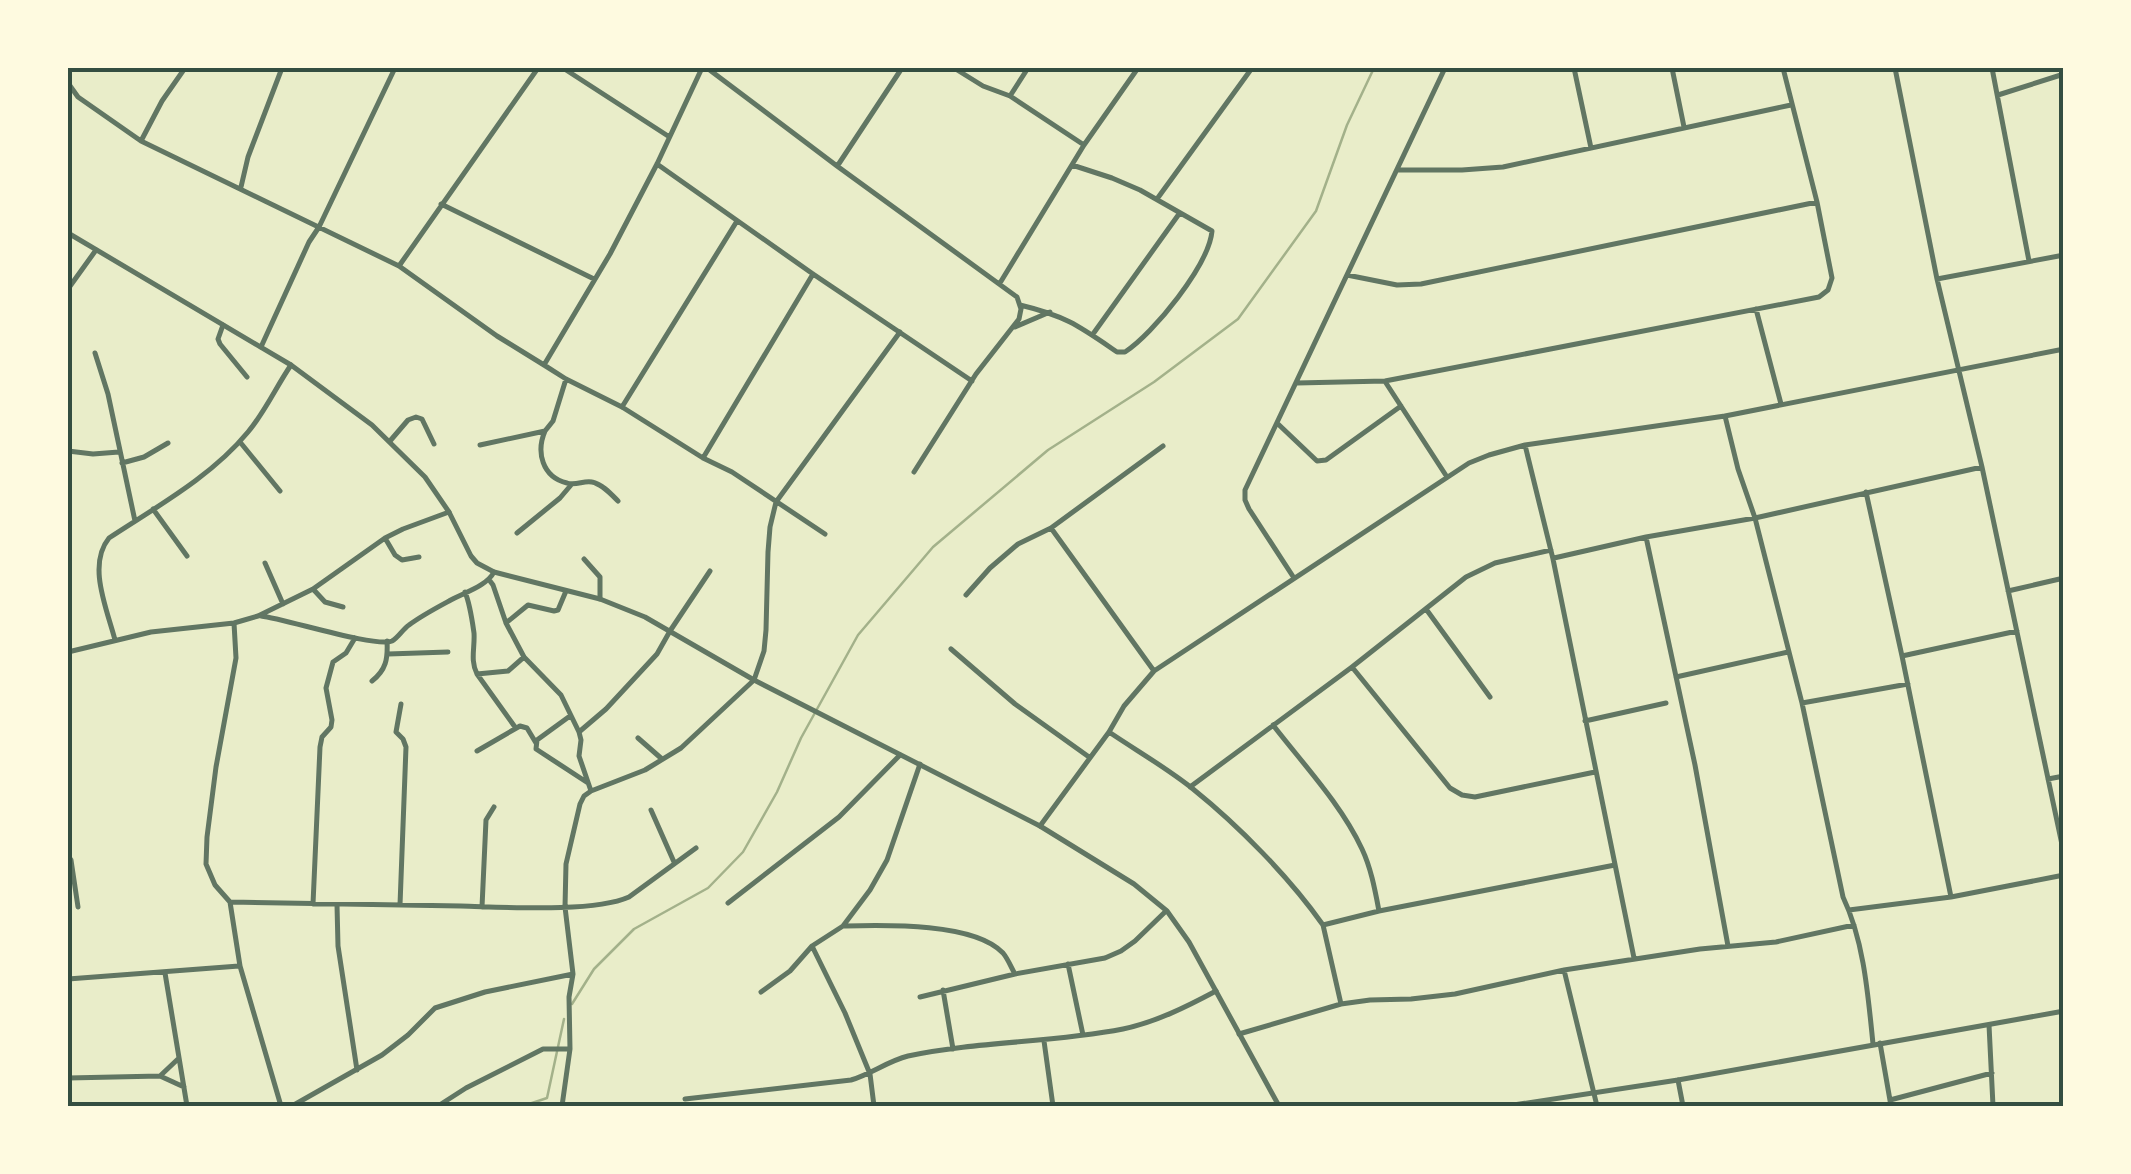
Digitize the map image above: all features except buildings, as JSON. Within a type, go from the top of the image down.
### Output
[{"type":"street","points":[[71,68],[68,83],[78,97],[141,141],[399,266],[497,336],[732,472],[824,534]]},
{"type":"street","points":[[141,141],[162,100],[185,68]]},
{"type":"street","points":[[241,188],[248,156],[282,68]]},
{"type":"street","points":[[261,347],[395,68]]},
{"type":"street","points":[[399,266],[538,68]]},
{"type":"street","points":[[563,68],[668,136]]},
{"type":"street","points":[[544,365],[610,254],[704,68],[1017,297],[1019,319],[972,381],[914,472]]},
{"type":"street","points":[[837,166],[901,68]]},
{"type":"street","points":[[954,68],[983,86],[1010,96],[1084,145]]},
{"type":"street","points":[[1010,96],[1028,68]]},
{"type":"street","points":[[1000,283],[1084,145],[1138,68]]},
{"type":"street","points":[[1158,199],[1252,68]]},
{"type":"street","points":[[1294,578],[1245,500],[1245,490],[1445,68]]},
{"type":"street","points":[[1574,68],[1591,148]]},
{"type":"street","points":[[1672,68],[1684,128]]},
{"type":"street","points":[[1297,383],[1385,382],[1819,297],[1828,290],[1832,278],[1783,68]]},
{"type":"street","points":[[1895,68],[1937,279],[1982,467],[2064,854]]},
{"type":"street","points":[[1992,68],[2028,261]]},
{"type":"street","points":[[1998,95],[2064,74]]},
{"type":"street","points":[[1396,170],[1504,167],[1791,106]]},
{"type":"street","points":[[657,164],[972,381]]},
{"type":"street","points":[[1020,305],[1072,321],[1117,352],[1124,352],[1143,338],[1177,300],[1210,244],[1212,231],[1158,199],[1072,165]]},
{"type":"street","points":[[1347,275],[1421,284],[1816,202]]},
{"type":"street","points":[[442,204],[594,279]]},
{"type":"street","points":[[1092,334],[1180,214]]},
{"type":"street","points":[[622,407],[737,221]]},
{"type":"street","points":[[68,233],[261,347],[372,425],[425,476],[477,563],[494,572],[600,600],[670,630],[754,680],[1040,826],[1155,899],[1188,942],[1279,1106]]},
{"type":"street","points":[[68,290],[96,250]]},
{"type":"street","points":[[1937,279],[2064,254]]},
{"type":"street","points":[[703,458],[813,274]]},
{"type":"street","points":[[1756,309],[1782,404]]},
{"type":"street","points":[[1012,328],[1050,312]]},
{"type":"street","points":[[222,324],[220,344],[246,377]]},
{"type":"street","points":[[562,1106],[570,1049],[568,997],[574,974],[565,906],[566,864],[580,804],[590,788],[644,770],[681,748],[754,680],[764,652],[768,552],[776,502],[900,332]]},
{"type":"street","points":[[1040,826],[1124,706],[1154,671],[1446,476],[1489,454],[1525,445],[1724,416],[2063,350],[2064,360]]},
{"type":"street","points":[[95,353],[108,394],[135,521]]},
{"type":"street","points":[[115,640],[98,573],[102,546],[108,538],[208,471],[240,442],[291,366]]},
{"type":"street","points":[[566,379],[553,421],[539,447],[541,459],[555,476],[571,485],[592,482],[618,501]]},
{"type":"street","points":[[1385,382],[1446,476]]},
{"type":"street","points":[[1276,423],[1318,461],[1326,460],[1400,406]]},
{"type":"street","points":[[390,441],[416,416],[422,419],[434,444]]},
{"type":"street","points":[[1724,416],[1755,518],[1802,703],[1891,1103],[1992,1074]]},
{"type":"street","points":[[480,446],[545,431]]},
{"type":"street","points":[[240,442],[280,491]]},
{"type":"street","points":[[122,463],[144,458],[168,443]]},
{"type":"street","points":[[1525,445],[1553,559],[1634,958]]},
{"type":"street","points":[[966,595],[1018,544],[1051,528],[1163,446]]},
{"type":"street","points":[[68,451],[120,452]]},
{"type":"street","points":[[1553,559],[1982,467]]},
{"type":"street","points":[[517,533],[571,485]]},
{"type":"street","points":[[1866,492],[1950,896]]},
{"type":"street","points":[[153,509],[187,556]]},
{"type":"street","points":[[68,652],[150,632],[234,623],[258,616],[313,589],[385,538],[448,512]]},
{"type":"street","points":[[1051,528],[1154,671]]},
{"type":"street","points":[[1646,537],[1728,946]]},
{"type":"street","points":[[385,538],[394,556],[402,560],[419,557]]},
{"type":"street","points":[[1190,786],[1352,667],[1466,576],[1495,563],[1551,550]]},
{"type":"street","points":[[584,560],[600,577],[600,600]]},
{"type":"street","points":[[265,563],[282,604]]},
{"type":"street","points":[[258,616],[387,642],[409,625],[490,581],[494,572]]},
{"type":"street","points":[[579,732],[657,654],[710,572]]},
{"type":"street","points":[[2008,591],[2064,578]]},
{"type":"street","points":[[490,581],[524,658],[561,695],[579,732],[579,756],[590,788]]},
{"type":"street","points":[[313,589],[325,602],[343,607]]},
{"type":"street","points":[[506,623],[528,605],[558,610],[566,591]]},
{"type":"street","points":[[465,592],[474,634],[472,665],[514,727]]},
{"type":"street","points":[[1426,609],[1490,696]]},
{"type":"street","points":[[234,623],[236,658],[216,767],[206,864],[215,885],[230,902],[240,966],[281,1106]]},
{"type":"street","points":[[1902,656],[2017,631]]},
{"type":"street","points":[[313,904],[320,747],[332,720],[326,688],[334,662],[346,653],[355,638]]},
{"type":"street","points":[[372,682],[382,673],[387,642]]},
{"type":"street","points":[[951,649],[1015,704],[1089,758]]},
{"type":"street","points":[[388,654],[448,652]]},
{"type":"street","points":[[1676,677],[1788,652]]},
{"type":"street","points":[[477,674],[508,672],[524,658]]},
{"type":"street","points":[[1352,667],[1450,788],[1462,795],[1475,796],[1595,772]]},
{"type":"street","points":[[1802,703],[1908,684]]},
{"type":"street","points":[[1585,721],[1666,703]]},
{"type":"street","points":[[400,704],[396,732],[406,748],[400,905]]},
{"type":"street","points":[[536,743],[570,716]]},
{"type":"street","points":[[1272,724],[1352,830],[1364,852],[1379,910]]},
{"type":"street","points":[[477,751],[514,727],[524,726],[536,749],[590,788]]},
{"type":"street","points":[[1109,732],[1190,786],[1225,816],[1304,900],[1323,925],[1342,1004]]},
{"type":"street","points":[[638,738],[662,759]]},
{"type":"street","points":[[728,903],[838,817],[900,754]]},
{"type":"street","points":[[761,992],[790,971],[812,946],[843,926],[870,890],[887,860],[920,764]]},
{"type":"street","points":[[2048,778],[2064,776]]},
{"type":"street","points":[[482,907],[486,820],[494,807]]},
{"type":"street","points":[[650,810],[674,862]]},
{"type":"street","points":[[230,902],[482,907],[618,902],[696,848]]},
{"type":"street","points":[[68,856],[78,907]]},
{"type":"street","points":[[1323,925],[1379,910],[1616,865]]},
{"type":"street","points":[[1849,910],[2064,875]]},
{"type":"street","points":[[336,904],[338,946],[357,1070]]},
{"type":"street","points":[[920,996],[1105,958],[1135,942],[1167,911]]},
{"type":"street","points":[[843,926],[899,925],[968,934],[1004,954],[1015,974]]},
{"type":"street","points":[[1239,1034],[1342,1004],[1454,994],[1564,970],[1776,942],[1854,925]]},
{"type":"street","points":[[812,946],[870,1074],[874,1106]]},
{"type":"street","points":[[1068,964],[1083,1035]]},
{"type":"street","points":[[68,978],[240,966]]},
{"type":"street","points":[[1564,970],[1597,1106]]},
{"type":"street","points":[[166,972],[187,1106]]},
{"type":"street","points":[[292,1106],[382,1055],[435,1008],[485,992],[574,974]]},
{"type":"street","points":[[943,990],[954,1049]]},
{"type":"street","points":[[685,1099],[852,1080],[896,1060],[1126,1028],[1174,1013],[1216,992]]},
{"type":"street","points":[[1506,1106],[1678,1080],[2064,1011]]},
{"type":"street","points":[[1989,1023],[1994,1106]]},
{"type":"street","points":[[1044,1040],[1052,1106]]},
{"type":"street","points":[[438,1106],[543,1049],[570,1049]]},
{"type":"street","points":[[160,1076],[179,1058]]},
{"type":"street","points":[[68,1078],[160,1076],[184,1087]]},
{"type":"street","points":[[1678,1080],[1683,1106]]},
{"type":"waterway","points":[[572,1004],[594,969],[634,929],[708,888],[743,852],[858,635],[933,547],[1048,450],[1154,382],[1238,319],[1316,211],[1347,125],[1374,68]]},
{"type":"waterway","points":[[523,1106],[547,1098],[564,1019]]}]
